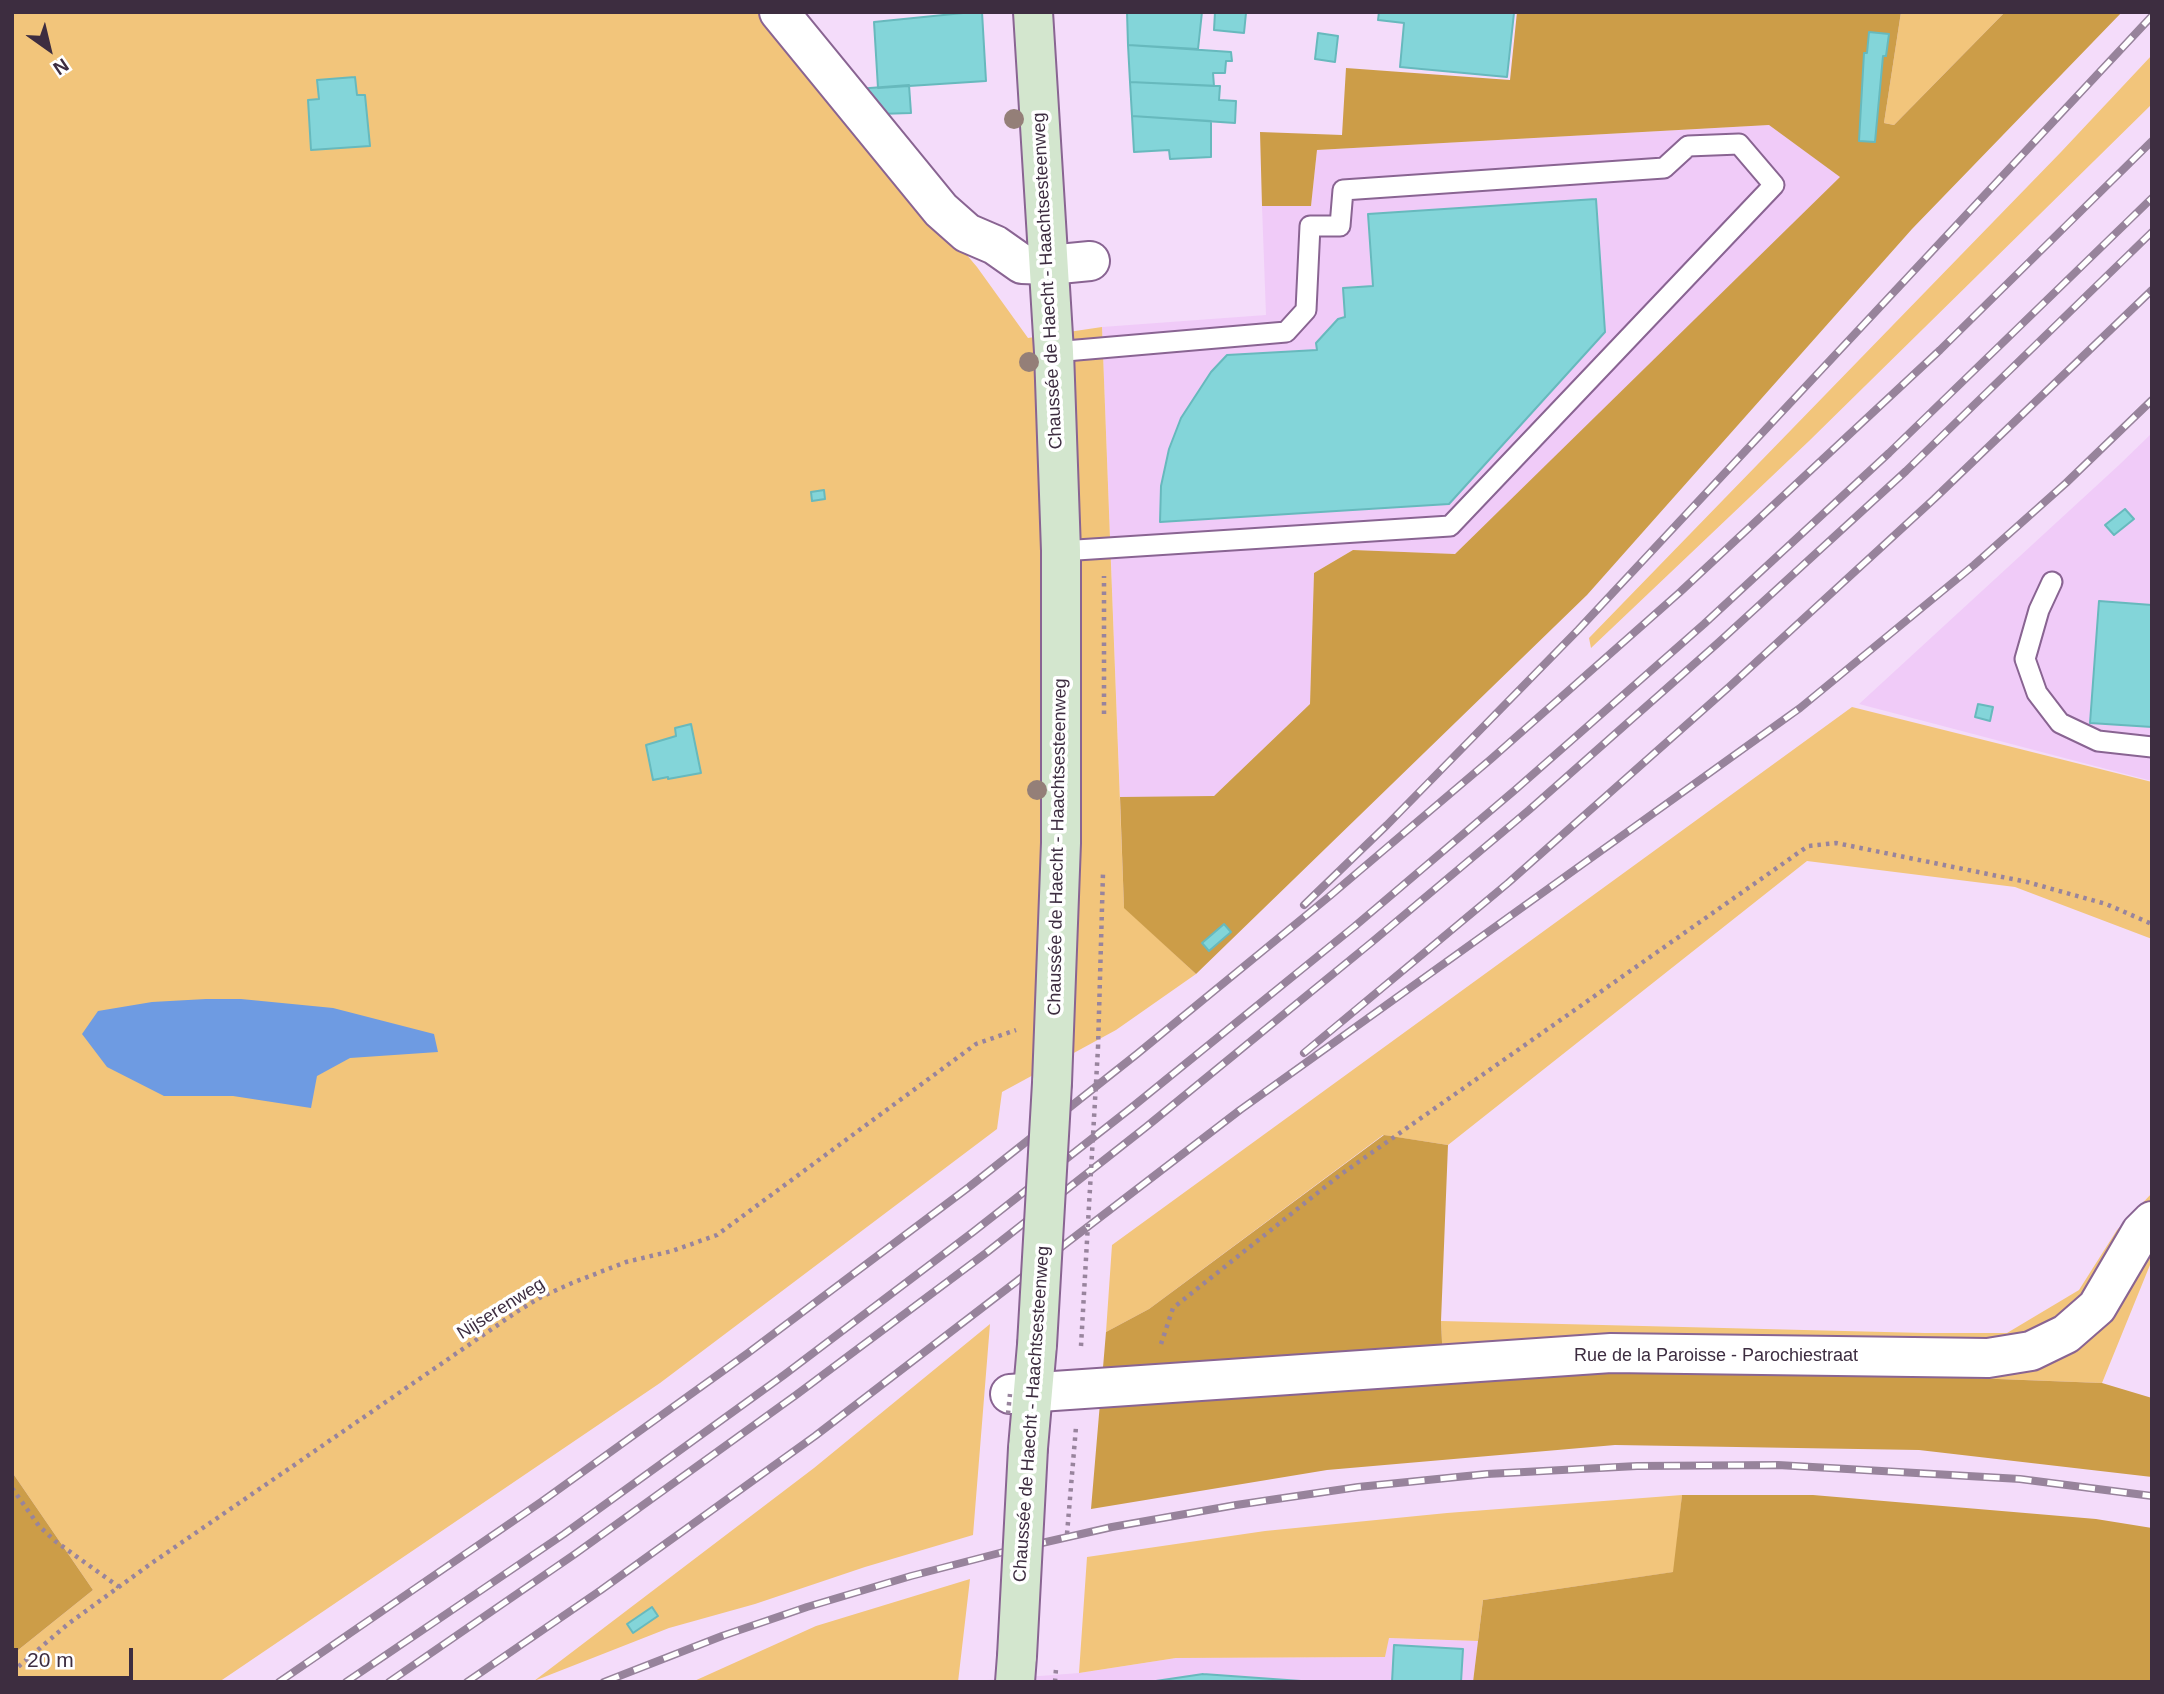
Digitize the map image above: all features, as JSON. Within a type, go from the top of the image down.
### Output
[{"type":"main road","name":"Chaussée de Haecht - Haachtsesteenweg","points":[[1016,1669],[1028,1448],[1022,1393],[1037,1345],[1052,1083],[1061,843],[1061,551],[1054,352],[1033,12]]},
{"type":"street","points":[[779,12],[941,210],[968,233],[995,245],[1022,264],[1049,265],[1090,261]]},
{"type":"street","name":"Rue de la Paroisse - Parochiestraat","points":[[1022,1393],[1611,1353],[1989,1358],[2031,1351],[2066,1334],[2097,1307],[2141,1232],[2152,1221]]},
{"type":"lane","points":[[1054,352],[1286,332],[1306,310],[1310,226],[1340,226],[1343,190],[1664,168],[1688,146],[1739,144],[1774,185],[1450,526],[1061,551]]},
{"type":"lane","points":[[2052,582],[2039,610],[2025,659],[2037,693],[2060,723],[2098,741],[2152,747]]},
{"type":"path","points":[[1160,1384],[1160,1346],[1173,1308],[1340,1175],[1808,846],[1836,843],[2027,883],[2106,904],[2152,925]]},
{"type":"path","points":[[1081,1346],[1103,911]]},
{"type":"path","name":"Nijserenweg","points":[[12,1672],[68,1624],[119,1587],[518,1311],[541,1297],[626,1262],[672,1251],[718,1235],[976,1044],[1024,1028]]},
{"type":"path","points":[[12,1488],[39,1526],[55,1541],[119,1587]]},
{"type":"shaded area","points":[[12,12],[762,12],[977,267],[1028,338],[1102,327],[1124,907],[1196,974],[1116,1030],[1002,1092],[997,1129],[660,1383],[219,1682],[12,1682],[12,1655],[93,1590],[12,1472]]},
{"type":"shaded area","points":[[1517,12],[1901,12],[1884,123],[1894,125],[2005,12],[2122,12],[1912,229],[1587,595],[1196,974],[1124,908],[1120,797],[1214,796],[1310,704],[1314,573],[1353,550],[1455,554],[1840,177],[1769,125],[1317,150],[1311,206],[1262,206],[1260,132],[1342,135],[1346,68],[1510,80]]},
{"type":"shaded area","points":[[1901,12],[2005,12],[1894,125],[1884,123]]},
{"type":"shaded area","points":[[2152,55],[2152,104],[1809,441],[1591,648],[1589,638]]},
{"type":"shaded area","points":[[1769,125],[1841,177],[1455,554],[1353,550],[1314,573],[1310,704],[1213,797],[1120,797],[1102,327],[1266,315],[1262,206],[1311,205],[1317,150]]},
{"type":"shaded area","points":[[2152,433],[2152,781],[1859,704],[2119,465]]},
{"type":"shaded area","points":[[1852,707],[2152,782],[2152,939],[2015,887],[1807,861],[1448,1145],[1383,1135],[1149,1309],[1106,1332],[1112,1245]]},
{"type":"shaded area","points":[[1384,1135],[1448,1145],[1441,1321],[1444,1385],[1658,1366],[2102,1383],[2152,1398],[2152,1477],[1919,1450],[1615,1445],[1327,1470],[1091,1509],[1106,1332],[1149,1309]]},
{"type":"shaded area","points":[[2152,1193],[2152,1260],[2102,1383],[1658,1366],[1444,1385],[1441,1321],[2007,1333],[2079,1290],[2117,1230]]},
{"type":"shaded area","points":[[990,1324],[973,1535],[755,1604],[669,1628],[534,1681],[814,1468]]},
{"type":"shaded area","points":[[12,1472],[93,1590],[12,1655]]},
{"type":"shaded area","points":[[1682,1495],[1674,1572],[1483,1600],[1478,1641],[1389,1638],[1385,1657],[1176,1658],[1079,1673],[1087,1557],[1265,1531],[1447,1513]]},
{"type":"shaded area","points":[[1682,1495],[1813,1495],[2096,1519],[2152,1528],[2152,1682],[1473,1682],[1483,1600],[1673,1572]]},
{"type":"shaded area","points":[[970,1579],[958,1682],[692,1682],[816,1626]]},
{"type":"shaded area","points":[[1388,1638],[1478,1641],[1473,1682],[961,1682],[1079,1673],[1176,1658],[1385,1657]]},
{"type":"water","points":[[241,999],[333,1008],[434,1034],[438,1052],[350,1058],[317,1076],[311,1108],[233,1096],[164,1096],[107,1067],[82,1034],[98,1011],[152,1002]]},
{"type":"building","points":[[982,12],[986,81],[878,88],[874,22]]},
{"type":"building","points":[[1127,12],[1202,12],[1198,49],[1128,45]]},
{"type":"building","points":[[1215,12],[1246,13],[1244,33],[1214,30]]},
{"type":"building","points":[[1379,12],[1514,13],[1507,77],[1400,67],[1404,23],[1378,20]]},
{"type":"building","points":[[1869,32],[1889,34],[1886,56],[1883,56],[1875,142],[1859,141],[1864,53],[1867,53]]},
{"type":"building","points":[[1318,33],[1338,36],[1335,62],[1315,59]]},
{"type":"building","points":[[1128,45],[1231,52],[1232,61],[1226,61],[1225,73],[1213,73],[1214,86],[1130,82]]},
{"type":"building","points":[[355,77],[357,95],[365,95],[370,146],[311,150],[308,100],[319,99],[317,80]]},
{"type":"building","points":[[1130,82],[1220,86],[1219,100],[1236,101],[1235,123],[1132,116]]},
{"type":"building","points":[[909,85],[911,113],[878,114],[857,89]]},
{"type":"building","points":[[1132,116],[1211,121],[1211,157],[1170,159],[1169,150],[1134,152]]},
{"type":"building","points":[[1596,199],[1605,332],[1449,504],[1160,522],[1161,486],[1169,449],[1181,418],[1211,372],[1227,355],[1317,350],[1316,343],[1338,319],[1345,317],[1343,288],[1373,286],[1368,214]]},
{"type":"building","points":[[824,490],[825,499],[812,501],[811,492]]},
{"type":"building","points":[[2125,509],[2134,519],[2114,535],[2105,525]]},
{"type":"building","points":[[2099,601],[2152,605],[2152,727],[2090,723]]},
{"type":"building","points":[[1978,704],[1993,707],[1990,721],[1975,717]]},
{"type":"building","points":[[691,724],[701,773],[653,780],[646,745],[676,736],[675,728]]},
{"type":"building","points":[[1224,924],[1231,932],[1209,951],[1202,943]]},
{"type":"building","points":[[652,1607],[658,1616],[633,1633],[627,1624]]},
{"type":"building","points":[[1394,1645],[1463,1649],[1461,1682],[1392,1682]]},
{"type":"building","points":[[1203,1674],[1315,1682],[1149,1682]]},
{"type":"railway","points":[[1304,905],[1387,825],[1578,630],[2152,16]]},
{"type":"railway","points":[[279,1682],[541,1502],[748,1353],[969,1187],[1331,895],[1491,759],[1679,593],[1940,350],[2152,141]]},
{"type":"railway","points":[[346,1682],[564,1534],[784,1375],[1131,1108],[1355,926],[1704,624],[1889,453],[2152,198]]},
{"type":"railway","points":[[389,1682],[575,1554],[796,1395],[986,1253],[1146,1127],[1372,942],[1529,810],[1719,642],[1906,471],[2152,232]]},
{"type":"railway","points":[[1304,1053],[1508,883],[1729,687],[1934,499],[2152,290]]},
{"type":"railway","points":[[467,1682],[601,1590],[815,1436],[1240,1110],[1800,708],[1974,565],[2066,483],[2152,400]]},
{"type":"railway","points":[[604,1682],[722,1636],[807,1607],[1011,1550],[1112,1527],[1358,1487],[1487,1474],[1637,1466],[1778,1465],[2020,1479],[2152,1496]]}]
